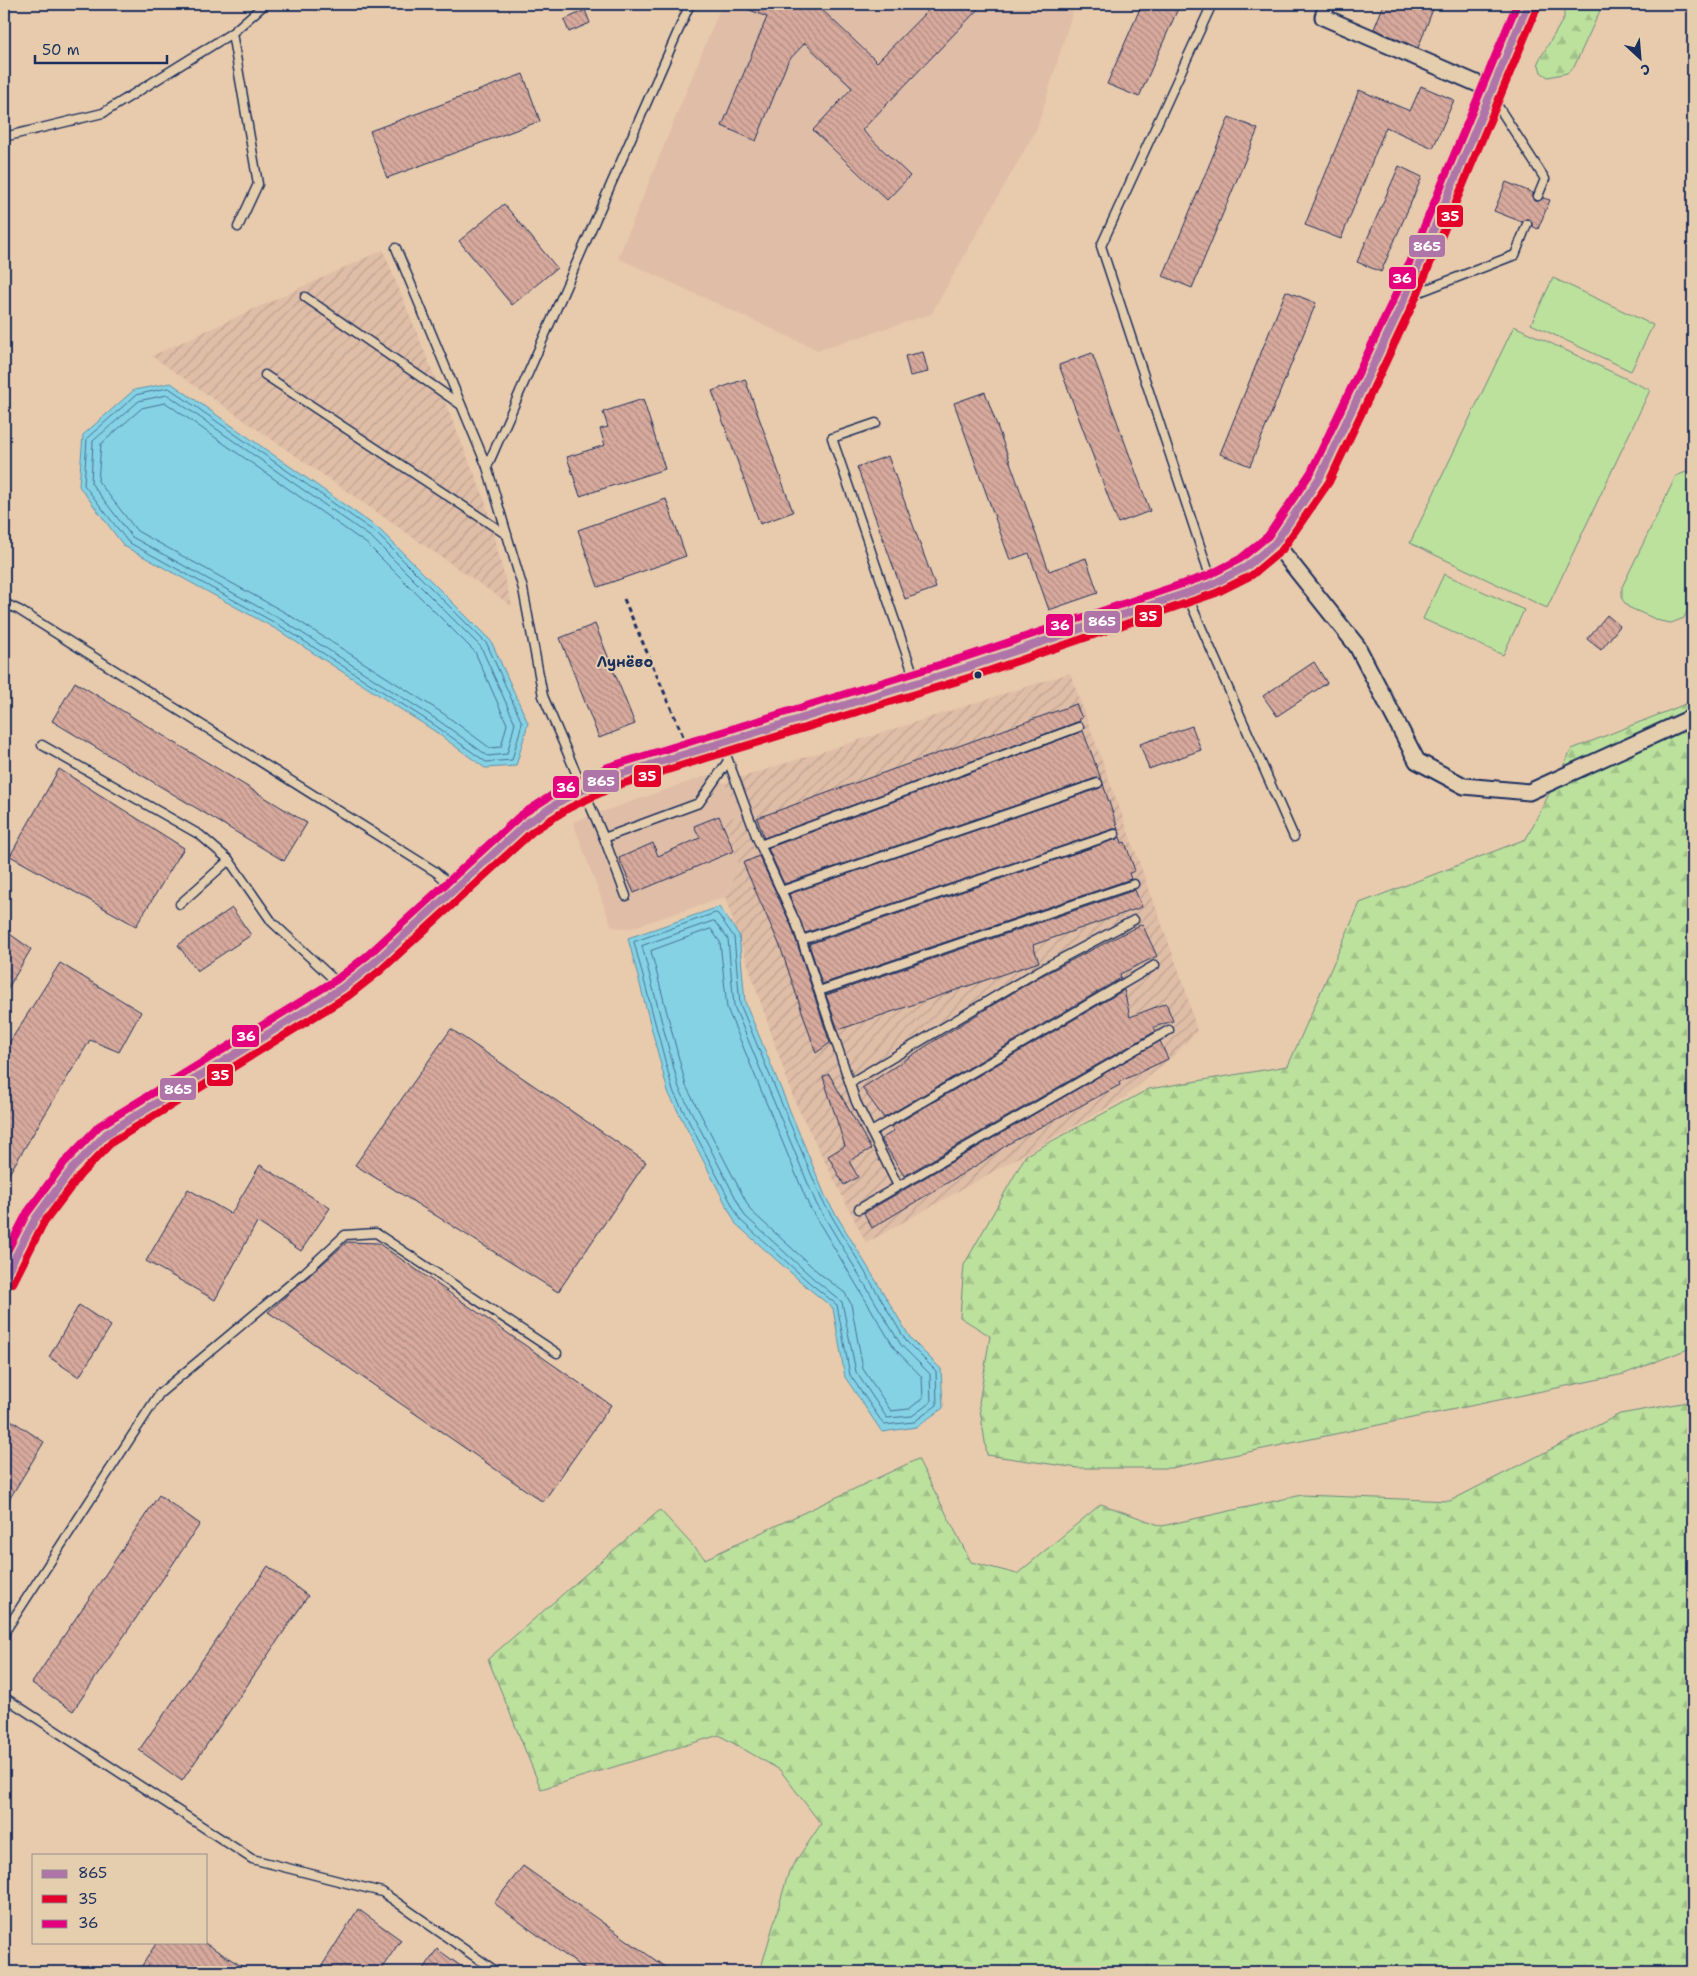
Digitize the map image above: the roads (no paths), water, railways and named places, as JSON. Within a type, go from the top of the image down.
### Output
[{"type":"street","points":[[1327,4],[1323,16],[1491,92]]},
{"type":"street","points":[[4,1278],[35,1219],[72,1169],[106,1134],[342,988],[374,963],[527,823],[564,798],[611,777],[690,752],[725,752],[916,682],[968,667],[1213,584],[1246,567],[1275,543],[1320,477],[1405,298],[1528,4]]},
{"type":"street","points":[[1275,543],[1358,646],[1417,761],[1464,786],[1528,792],[1693,717]]},
{"type":"lane","points":[[4,137],[103,113],[232,34],[265,4]]},
{"type":"lane","points":[[488,467],[690,4]]},
{"type":"lane","points":[[1212,4],[1101,246],[1213,584]]},
{"type":"lane","points":[[232,34],[258,184],[238,227]]},
{"type":"lane","points":[[1491,92],[1545,179],[1538,196]]},
{"type":"lane","points":[[1405,298],[1515,255],[1527,224]]},
{"type":"lane","points":[[396,248],[488,467],[523,590],[543,696],[604,838],[626,896]]},
{"type":"lane","points":[[305,297],[462,405]]},
{"type":"lane","points":[[265,375],[507,535]]},
{"type":"lane","points":[[876,423],[832,438],[916,682]]},
{"type":"lane","points":[[1186,593],[1294,837]]},
{"type":"lane","points":[[4,603],[19,610],[436,872],[455,889]]},
{"type":"lane","points":[[760,844],[1078,727]]},
{"type":"lane","points":[[42,745],[200,835],[229,860],[272,922],[342,988]]},
{"type":"lane","points":[[604,838],[700,803],[725,752]]},
{"type":"lane","points":[[725,752],[760,844],[802,940],[856,1102],[898,1186]]},
{"type":"lane","points":[[782,891],[1098,783]]},
{"type":"lane","points":[[802,940],[1116,834]]},
{"type":"lane","points":[[180,904],[229,860]]},
{"type":"lane","points":[[819,991],[1134,884]]},
{"type":"lane","points":[[850,1083],[1040,970],[1134,920]]},
{"type":"lane","points":[[871,1132],[1155,965]]},
{"type":"lane","points":[[859,1209],[1169,1030]]},
{"type":"lane","points":[[4,1633],[159,1394],[306,1272],[345,1235],[376,1233],[557,1353]]},
{"type":"lane","points":[[4,1697],[252,1859],[382,1892],[497,1972]]},
{"type":"water","points":[[171,383],[379,529],[491,641],[528,723],[516,766],[485,768],[433,730],[276,629],[124,546],[79,486],[83,435],[134,390]]},
{"type":"water","points":[[719,907],[739,935],[745,1002],[826,1198],[911,1339],[941,1369],[943,1408],[916,1427],[882,1432],[845,1377],[833,1308],[736,1224],[668,1092],[628,938]]},
{"type":"district","name":"Лунёво","points":[[625,662]]}]
